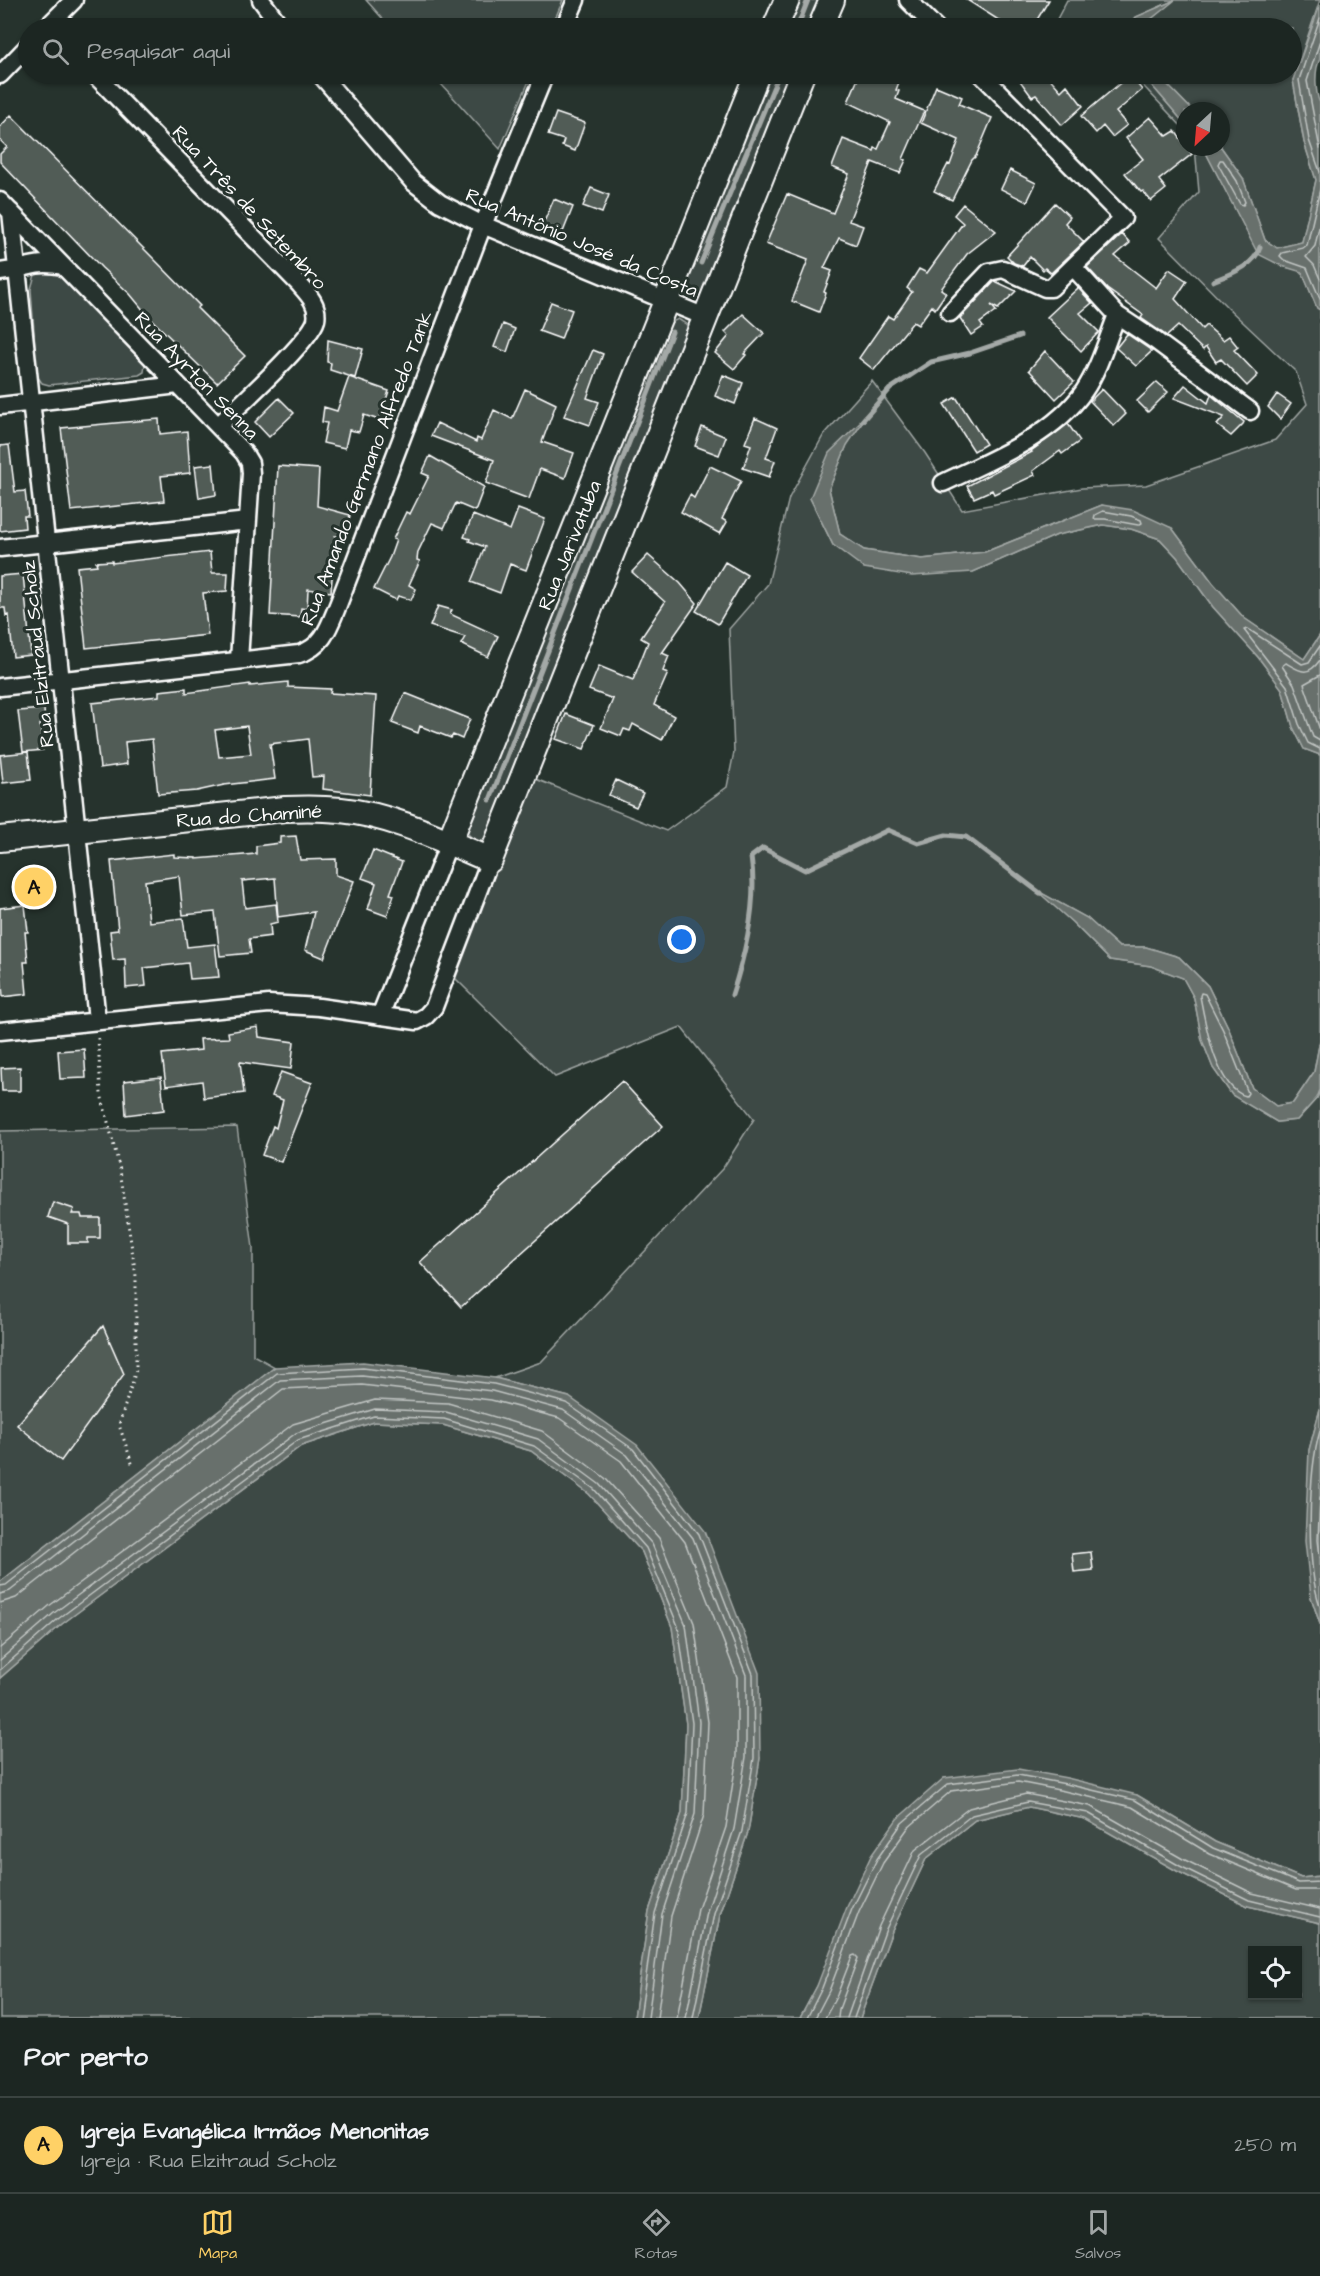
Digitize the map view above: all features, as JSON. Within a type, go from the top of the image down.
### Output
[{"type":"street","points":[[57,18],[74,0]]},
{"type":"street","points":[[261,0],[274,18]]},
{"type":"street","points":[[568,18],[576,0]]},
{"type":"street","points":[[779,18],[787,0]]},
{"type":"street","points":[[824,18],[832,0]]},
{"type":"street","points":[[908,0],[926,18]]},
{"type":"street","points":[[0,75],[18,56]]},
{"type":"street","name":"Rua Três de Setembro","points":[[104,84],[299,284],[315,305],[316,320],[300,344],[218,426]]},
{"type":"street","name":"Rua Antônio José da Costa","points":[[329,84],[413,182],[440,203],[483,225],[705,317]]},
{"type":"street","name":"Rua Amando Germano Alfredo Tank","points":[[0,687],[300,654],[310,651],[320,642],[327,632],[483,225],[541,84]]},
{"type":"street","name":"Rua Jarivatuba","points":[[380,1016],[753,84]]},
{"type":"street","points":[[0,1031],[269,1004],[319,1007],[417,1021],[426,1016],[434,1007],[490,860],[798,84]]},
{"type":"street","points":[[951,313],[989,272],[996,269],[1003,269],[1045,288],[1051,288],[1123,218],[991,84]]},
{"type":"street","name":"Rua Ayrton Senna","points":[[5,206],[244,453],[250,463],[239,660]]},
{"type":"street","name":"Rua Elzitraud Scholz","points":[[5,206],[8,271],[31,402],[97,1020]]},
{"type":"street","points":[[8,271],[40,262],[63,266]]},
{"type":"street","points":[[1074,268],[1117,315],[1250,411]]},
{"type":"street","points":[[943,483],[1017,448],[1072,406],[1092,378],[1117,315]]},
{"type":"street","points":[[0,406],[178,385]]},
{"type":"street","points":[[0,548],[248,521]]},
{"type":"street","name":"Rua do Chaminé","points":[[0,840],[285,809],[314,808],[343,810],[375,817],[490,860]]},
{"type":"path","points":[[97,1020],[101,1094],[120,1170],[136,1276],[136,1370],[119,1425],[133,1466]]},
{"type":"shaded area","points":[[366,0],[563,0],[555,18],[382,18]]},
{"type":"shaded area","points":[[797,0],[823,0],[815,18],[789,18]]},
{"type":"shaded area","points":[[1067,0],[1320,0],[1302,53],[1302,18],[1152,18],[1173,1],[1135,18],[1058,18]]},
{"type":"shaded area","points":[[441,84],[528,84],[500,149]]},
{"type":"shaded area","points":[[763,84],[790,84],[703,294],[692,294],[685,287]]},
{"type":"shaded area","points":[[1141,84],[1151,84],[1176,114],[1176,120]]},
{"type":"shaded area","points":[[1167,84],[1294,84],[1304,142],[1316,180],[1302,242],[1277,248],[1265,240],[1243,178],[1227,156],[1230,156],[1230,102],[1184,102]]},
{"type":"shaded area","points":[[1196,156],[1208,156],[1258,253],[1282,266],[1302,271],[1317,308],[1320,310],[1320,635],[1304,659],[1244,618],[1213,583],[1172,528],[1102,505],[985,552],[922,559],[864,550],[840,534],[829,489],[847,445],[864,420],[810,498],[833,545],[973,572],[1057,535],[1104,525],[1131,529],[1160,539],[1177,557],[1213,607],[1258,657],[1282,689],[1293,727],[1304,749],[1320,755],[1320,1040],[1314,1072],[1293,1103],[1276,1106],[1252,1088],[1228,1027],[1208,986],[1179,957],[1146,947],[1119,947],[1087,918],[1039,892],[1110,960],[1151,966],[1183,978],[1194,998],[1202,1040],[1213,1068],[1232,1095],[1277,1122],[1297,1120],[1317,1098],[1320,1090],[1320,1409],[1309,1450],[1311,1597],[1320,1624],[1320,1876],[1301,1878],[1215,1842],[1137,1795],[944,1778],[817,1986],[800,2018],[699,2018],[720,1915],[748,1832],[760,1758],[569,1397],[495,1378],[541,1362],[723,1168],[754,1119],[681,1027],[555,1077],[454,977],[533,778],[666,831],[727,787],[734,752],[729,629],[768,584],[789,498],[823,436],[872,381],[925,453],[962,510],[1082,488],[1146,485],[1275,440],[1307,404],[1296,372],[1229,309],[1159,238],[1199,192]]},
{"type":"shaded area","points":[[36,271],[58,272],[145,363],[144,372],[139,375],[49,385],[42,383],[37,376],[31,289]]},
{"type":"shaded area","points":[[678,319],[686,324],[689,331],[486,841],[475,841],[468,834],[467,828],[666,325]]},
{"type":"shaded area","points":[[237,1127],[253,1248],[253,1355],[275,1367],[0,1582],[0,1131]]},
{"type":"shaded area","points":[[374,1422],[443,1425],[531,1451],[589,1494],[642,1552],[672,1627],[686,1724],[682,1813],[649,1911],[634,2018],[0,2018],[0,1678],[62,1624],[301,1446]]},
{"type":"shaded area","points":[[1029,1807],[1085,1819],[1177,1871],[1248,1906],[1320,1923],[1320,2018],[860,2018],[892,1931],[926,1859],[975,1820]]},
{"type":"water","points":[[1175,0],[1152,18],[1136,17]]},
{"type":"water","points":[[1320,5],[1320,59],[1316,81],[1320,103],[1320,310],[1317,308],[1302,272],[1282,266],[1258,254],[1208,156],[1227,156],[1243,178],[1265,240],[1277,248],[1302,242],[1316,180],[1304,142],[1294,84],[1302,84],[1302,55]]},
{"type":"water","points":[[1151,84],[1167,84],[1184,102],[1176,102],[1176,114]]},
{"type":"water","points":[[866,417],[847,445],[829,489],[840,534],[864,550],[922,559],[985,552],[1102,505],[1133,510],[1172,528],[1213,583],[1244,618],[1304,659],[1320,635],[1320,755],[1304,749],[1293,727],[1282,689],[1258,657],[1213,607],[1177,557],[1160,539],[1131,529],[1103,525],[1057,535],[973,572],[912,576],[864,568],[833,545],[810,498],[829,453]]},
{"type":"water","points":[[1036,890],[1087,918],[1119,947],[1146,947],[1179,957],[1208,986],[1228,1027],[1252,1088],[1276,1106],[1293,1103],[1314,1072],[1320,1040],[1320,1090],[1317,1098],[1297,1120],[1277,1122],[1232,1095],[1213,1068],[1202,1040],[1194,998],[1183,978],[1151,966],[1110,960]]},
{"type":"water","points":[[363,1362],[495,1378],[569,1397],[637,1445],[705,1531],[759,1673],[760,1758],[748,1832],[720,1915],[699,2018],[634,2018],[649,1911],[682,1813],[686,1724],[672,1627],[642,1552],[589,1494],[531,1451],[443,1425],[374,1422],[301,1446],[62,1624],[0,1678],[0,1582],[275,1367]]},
{"type":"water","points":[[1320,1409],[1320,1624],[1311,1597],[1305,1541],[1309,1450]]},
{"type":"water","points":[[1018,1769],[1137,1795],[1215,1842],[1301,1878],[1320,1876],[1320,1923],[1248,1906],[1177,1871],[1085,1819],[1029,1807],[975,1820],[926,1859],[892,1931],[860,2018],[800,2018],[817,1986],[847,1907],[871,1856],[897,1819],[944,1778]]},
{"type":"building","points":[[967,0],[1049,0],[1038,18],[995,18]]},
{"type":"building","points":[[856,84],[898,84],[896,99],[924,111],[903,159],[906,160],[900,173],[872,162],[849,221],[863,226],[856,245],[839,238],[824,268],[832,271],[819,312],[792,301],[808,260],[766,244],[787,194],[833,213],[849,174],[832,167],[843,139],[874,151],[875,148],[878,149],[890,122],[848,102]]},
{"type":"building","points":[[1022,84],[1055,84],[1061,91],[1067,85],[1083,106],[1062,125],[1036,95],[1032,97]]},
{"type":"building","points":[[1119,84],[1137,84],[1142,90],[1116,112],[1127,125],[1112,137],[1103,126],[1096,133],[1081,116]]},
{"type":"building","points":[[936,86],[962,97],[959,104],[992,118],[976,156],[952,200],[934,191],[948,164],[950,165],[959,140],[921,123]]},
{"type":"building","points":[[556,113],[585,123],[575,151],[562,146],[564,140],[548,135]]},
{"type":"building","points":[[11,115],[200,306],[197,308],[245,356],[217,383],[149,317],[130,294],[0,162],[0,154],[7,147],[0,140],[0,127]]},
{"type":"building","points":[[1150,117],[1167,136],[1176,132],[1176,156],[1189,156],[1159,180],[1166,189],[1151,201],[1125,173],[1143,159],[1126,138]]},
{"type":"building","points":[[1010,170],[1036,183],[1027,202],[1001,189]]},
{"type":"building","points":[[591,188],[609,195],[602,213],[583,206]]},
{"type":"building","points":[[554,199],[573,207],[563,232],[543,224]]},
{"type":"building","points":[[1055,203],[1070,217],[1065,223],[1084,242],[1051,273],[1045,268],[1043,270],[1030,257],[1023,266],[1014,263],[1007,256]]},
{"type":"building","points":[[963,204],[996,231],[967,254],[941,289],[946,293],[935,309],[932,306],[918,325],[913,322],[874,370],[859,358],[888,316],[893,319],[912,292],[907,288],[919,269],[927,273],[963,223],[954,215]]},
{"type":"building","points":[[1122,234],[1130,243],[1115,256],[1156,288],[1169,269],[1187,281],[1175,299],[1202,329],[1206,325],[1223,340],[1229,336],[1238,347],[1234,350],[1258,375],[1247,386],[1221,359],[1216,362],[1206,347],[1203,350],[1178,326],[1167,336],[1141,318],[1143,315],[1107,289],[1087,267]]},
{"type":"building","points":[[995,281],[1016,291],[998,309],[991,305],[996,311],[980,323],[983,327],[971,335],[960,318]]},
{"type":"building","points":[[1078,288],[1092,303],[1080,313],[1099,332],[1081,351],[1047,317]]},
{"type":"building","points":[[551,302],[572,310],[561,339],[539,331]]},
{"type":"building","points":[[743,314],[764,333],[744,354],[746,355],[734,369],[715,353],[729,336],[725,332]]},
{"type":"building","points":[[503,324],[515,329],[507,352],[494,347]]},
{"type":"building","points":[[1127,334],[1152,351],[1136,366],[1116,348]]},
{"type":"building","points":[[328,340],[363,349],[355,378],[330,370],[331,363],[327,362]]},
{"type":"building","points":[[593,350],[603,354],[587,398],[599,402],[590,425],[564,416]]},
{"type":"building","points":[[1045,351],[1074,382],[1056,399],[1029,370]]},
{"type":"building","points":[[723,375],[743,383],[735,404],[715,396]]},
{"type":"building","points":[[349,377],[389,391],[379,420],[364,415],[359,432],[349,430],[345,448],[323,443],[327,423],[322,422],[324,407],[337,411]]},
{"type":"building","points":[[1157,382],[1168,392],[1148,412],[1137,401]]},
{"type":"building","points":[[1185,385],[1208,403],[1211,395],[1244,422],[1243,424],[1231,436],[1217,425],[1224,417],[1174,398]]},
{"type":"building","points":[[525,389],[556,404],[542,442],[574,453],[565,478],[540,469],[529,499],[486,483],[494,460],[431,436],[437,423],[476,442],[477,438],[481,440],[494,410],[512,419]]},
{"type":"building","points":[[1102,389],[1126,414],[1114,426],[1090,401]]},
{"type":"building","points":[[1277,394],[1291,404],[1280,419],[1268,407]]},
{"type":"building","points":[[956,397],[986,444],[974,451],[944,404]]},
{"type":"building","points":[[279,398],[294,413],[269,437],[255,422]]},
{"type":"building","points":[[755,418],[777,428],[766,458],[775,461],[769,477],[743,468],[751,445],[745,443]]},
{"type":"building","points":[[159,419],[160,434],[187,431],[190,473],[161,476],[164,501],[71,511],[61,428]]},
{"type":"building","points":[[1068,424],[1080,441],[1062,454],[1060,451],[1033,471],[1035,475],[994,494],[992,490],[974,498],[967,486],[1032,452]]},
{"type":"building","points":[[702,427],[726,437],[719,455],[695,446]]},
{"type":"building","points":[[9,445],[15,492],[25,491],[28,516],[24,516],[25,528],[0,531],[0,446]]},
{"type":"building","points":[[430,456],[484,487],[475,511],[456,503],[444,528],[432,523],[418,552],[417,560],[420,561],[409,585],[416,589],[411,600],[398,596],[396,600],[374,589],[390,557],[396,540],[393,539],[406,512],[410,514],[429,476],[422,473]]},
{"type":"building","points":[[213,464],[216,495],[199,498],[195,466]]},
{"type":"building","points":[[278,466],[319,469],[317,506],[350,515],[345,538],[335,536],[331,592],[308,589],[307,609],[301,608],[300,617],[270,615]]},
{"type":"building","points":[[710,466],[741,481],[722,519],[727,522],[720,534],[681,512],[690,495],[694,498]]},
{"type":"building","points":[[518,509],[545,519],[526,570],[510,564],[500,593],[471,582],[485,547],[464,537],[473,515],[510,530]]},
{"type":"building","points":[[210,552],[212,573],[228,573],[227,591],[203,593],[208,635],[86,648],[77,567],[97,565],[96,562],[112,561],[112,563]]},
{"type":"building","points":[[648,555],[680,583],[697,603],[662,653],[669,656],[663,671],[668,673],[654,705],[674,716],[662,740],[633,724],[630,731],[624,729],[621,736],[601,728],[613,699],[589,690],[599,666],[633,680],[648,642],[641,638],[665,602],[632,572]]},
{"type":"building","points":[[725,562],[747,575],[718,624],[696,611]]},
{"type":"building","points":[[23,574],[31,655],[13,657],[9,615],[6,616],[5,608],[0,608],[0,576]]},
{"type":"building","points":[[438,606],[452,610],[450,614],[498,636],[488,657],[461,644],[465,637],[430,626]]},
{"type":"building","points":[[288,682],[288,687],[331,689],[330,693],[376,696],[370,795],[323,789],[324,776],[312,777],[308,739],[270,744],[275,779],[224,785],[197,791],[158,794],[152,739],[125,742],[127,764],[100,768],[92,703],[159,696],[159,691],[186,688],[186,693],[250,684],[250,686]],"holes":[[[247,726],[251,754],[219,757],[215,730]]]},
{"type":"building","points":[[405,693],[470,719],[462,739],[453,735],[451,738],[420,726],[418,733],[392,723]]},
{"type":"building","points":[[44,709],[45,723],[40,724],[43,750],[23,752],[18,711]]},
{"type":"building","points":[[566,714],[594,725],[584,749],[556,739]]},
{"type":"building","points":[[28,752],[31,780],[3,783],[0,755]]},
{"type":"building","points":[[616,780],[643,793],[636,807],[609,795]]},
{"type":"building","points":[[296,836],[300,860],[336,859],[336,875],[354,881],[324,958],[305,950],[314,912],[278,917],[275,878],[242,881],[245,908],[276,904],[278,922],[270,924],[271,936],[249,939],[251,953],[220,956],[215,912],[183,915],[179,876],[145,881],[149,922],[183,918],[187,947],[215,944],[219,977],[190,979],[188,963],[144,968],[146,986],[126,988],[125,959],[113,960],[110,931],[118,930],[111,861],[174,854],[174,857],[196,859],[256,854],[256,846],[280,843],[280,837]]},
{"type":"building","points":[[373,850],[402,862],[390,894],[394,895],[387,916],[368,909],[376,883],[362,878]]},
{"type":"building","points":[[44,870],[47,903],[23,905],[20,872]]},
{"type":"building","points":[[25,905],[28,932],[25,932],[28,962],[24,962],[27,994],[3,997],[0,908]]},
{"type":"building","points":[[258,1027],[259,1037],[294,1042],[291,1069],[240,1062],[244,1093],[204,1098],[202,1081],[166,1086],[162,1054],[201,1050],[200,1039],[229,1038],[228,1032]]},
{"type":"building","points":[[84,1049],[86,1078],[60,1079],[58,1051]]},
{"type":"building","points":[[20,1067],[20,1091],[2,1091],[1,1068]]},
{"type":"building","points":[[281,1072],[312,1083],[281,1162],[262,1155],[273,1126],[276,1128],[283,1100],[272,1096]]},
{"type":"building","points":[[161,1077],[164,1110],[126,1115],[124,1081]]},
{"type":"building","points":[[622,1081],[663,1126],[461,1307],[420,1262]]},
{"type":"building","points":[[53,1202],[74,1209],[72,1214],[81,1214],[82,1218],[100,1218],[100,1238],[88,1238],[88,1243],[68,1243],[68,1224],[48,1217]]},
{"type":"building","points":[[103,1326],[124,1374],[61,1461],[17,1425]]},
{"type":"building","points":[[1091,1552],[1093,1570],[1074,1572],[1072,1554]]},
{"type":"waterway","points":[[801,18],[808,0]]},
{"type":"waterway","points":[[701,263],[775,84]]},
{"type":"waterway","points":[[1213,281],[1247,264],[1257,254],[1260,247]]},
{"type":"waterway","points":[[490,800],[672,332]]},
{"type":"waterway","points":[[862,421],[890,389],[931,362],[970,353],[1020,336]]},
{"type":"waterway","points":[[732,995],[742,962],[752,909],[751,857],[763,848],[805,870],[888,830],[918,843],[946,835],[966,837],[1040,893]]},
{"type":"place","name":"Igreja Evangélica Irmãos Menonitas","points":[[34,887]]}]
